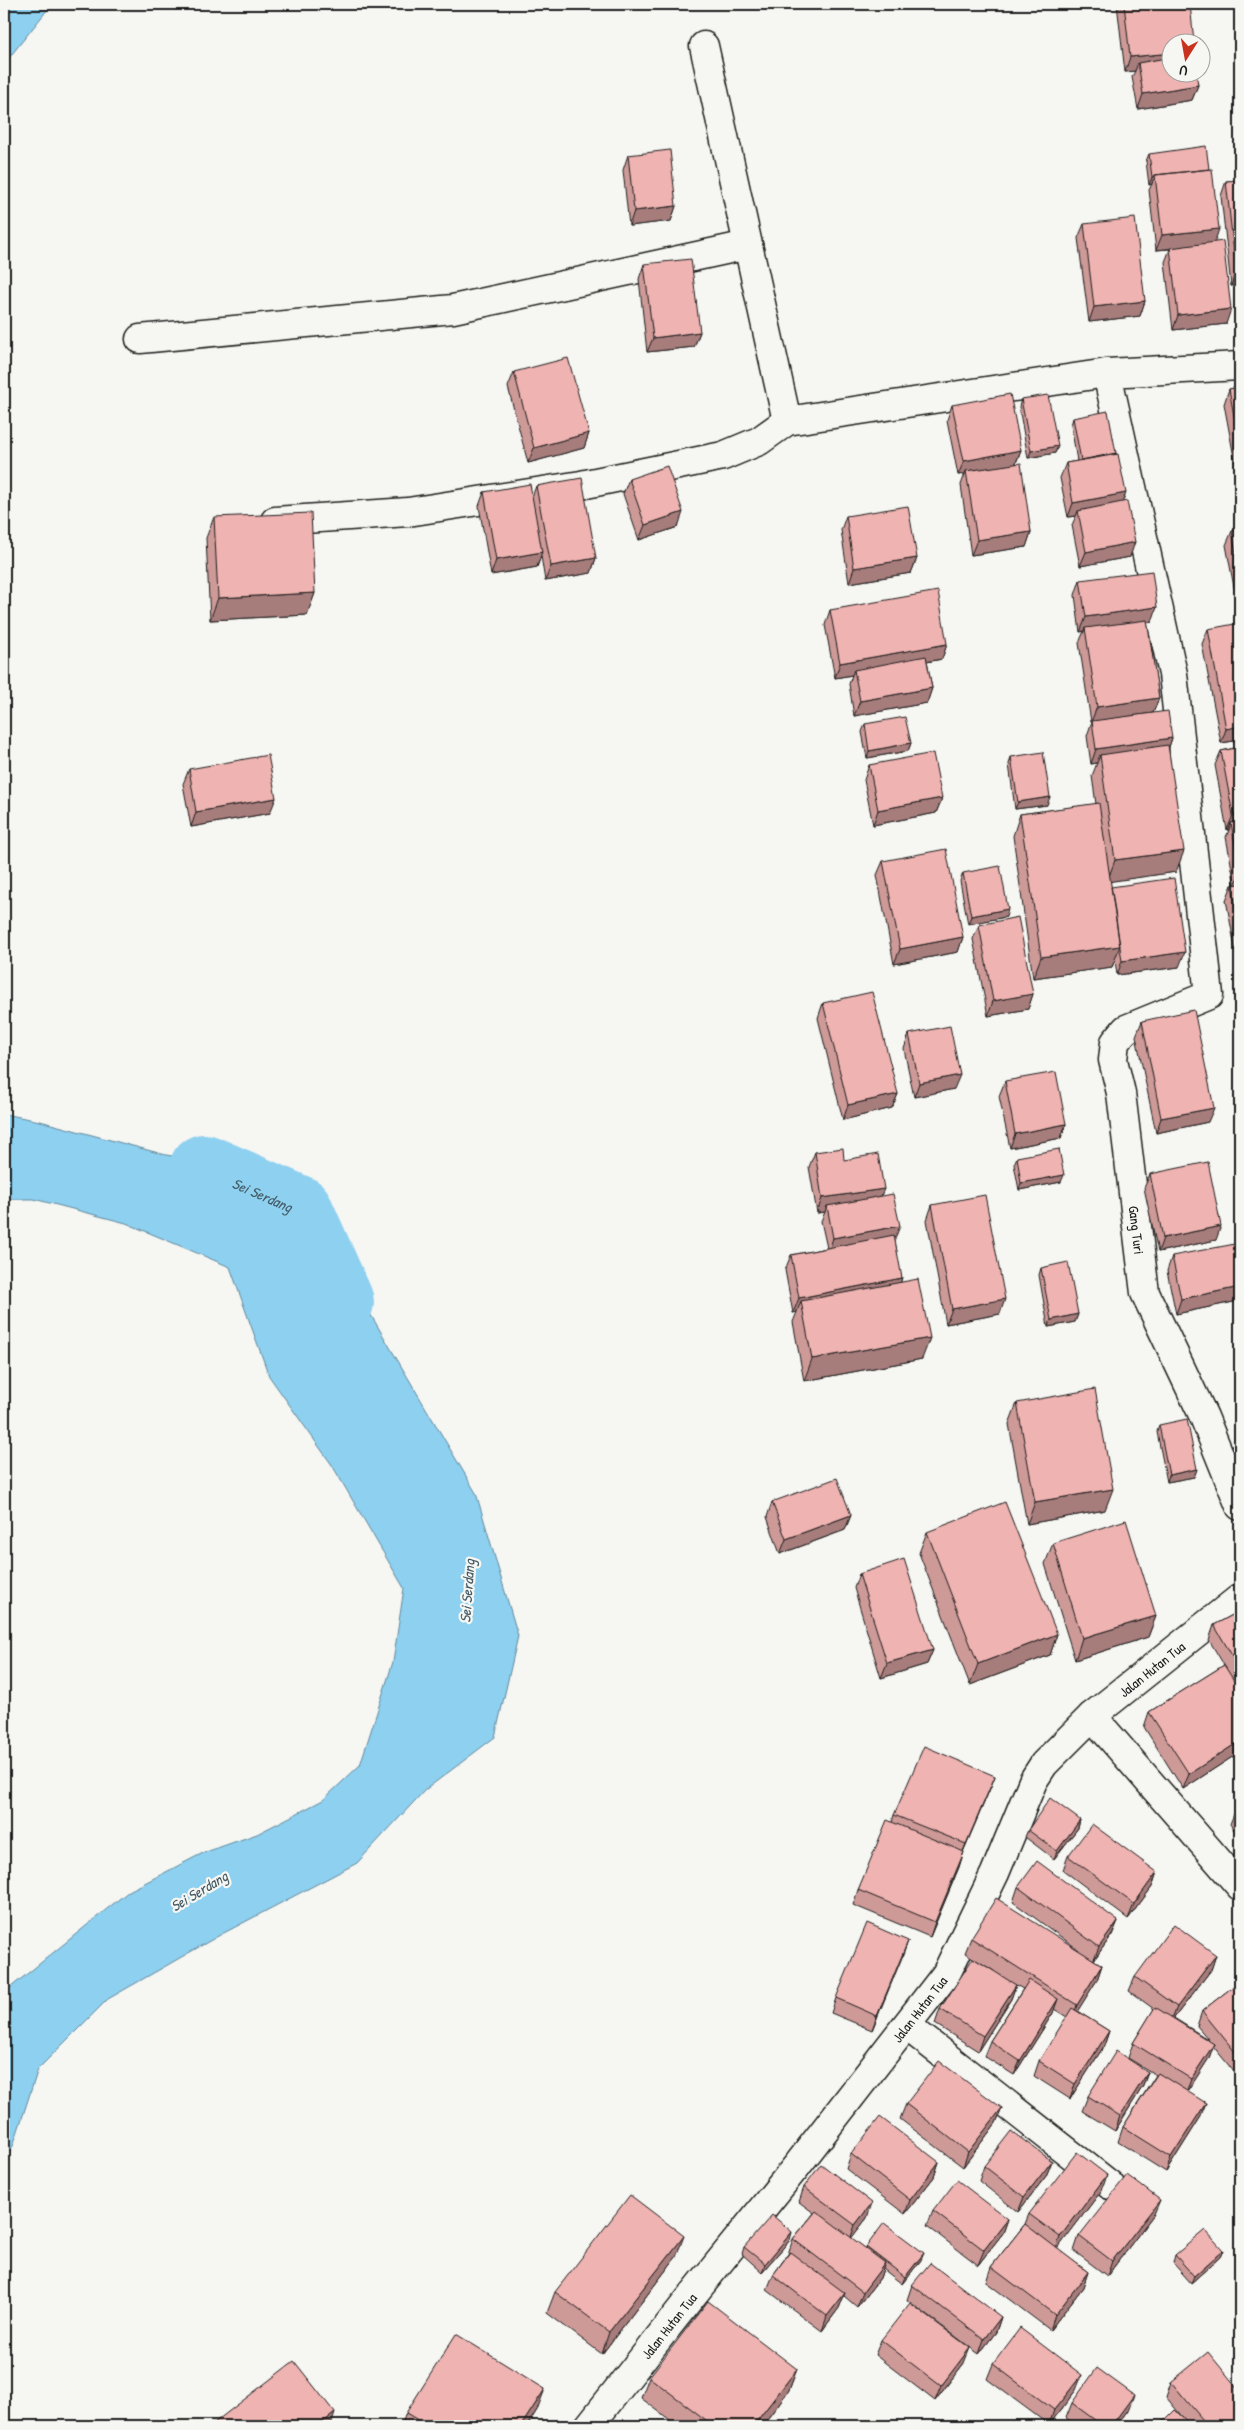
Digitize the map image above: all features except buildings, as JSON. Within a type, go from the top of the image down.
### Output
[{"type":"street","points":[[704,46],[786,421]]},
{"type":"street","points":[[140,339],[453,309],[748,245]]},
{"type":"street","points":[[253,522],[408,512],[581,485],[723,456],[759,441],[786,421],[1107,373],[1240,366]]},
{"type":"street","name":"Gang Turi","points":[[1107,373],[1173,674],[1209,995],[1126,1029],[1115,1042],[1113,1060],[1124,1110],[1133,1204],[1145,1293],[1204,1417],[1240,1506]]},
{"type":"street","name":"Jalan Hutan Tua","points":[[589,2426],[907,2026],[946,1974],[995,1874],[1033,1781],[1044,1764],[1092,1716],[1240,1598]]},
{"type":"street","points":[[1092,1716],[1240,1886]]},
{"type":"street","points":[[907,2026],[1110,2185]]},
{"type":"water","points":[[4,4],[52,4],[4,64]]},
{"type":"water","points":[[4,1114],[40,1121],[166,1155],[253,1169],[326,1239],[476,1493],[518,1636],[495,1737],[425,1790],[357,1863],[220,1935],[108,1999],[38,2069],[13,2146],[4,2160],[4,1999],[11,1987],[129,1891],[203,1853],[257,1834],[323,1800],[360,1765],[393,1662],[404,1588],[332,1465],[269,1376],[230,1267],[126,1223],[34,1199],[4,1199]]},
{"type":"waterway","name":"Sei Serdang","points":[[204,1169],[298,1210],[339,1302]]}]
